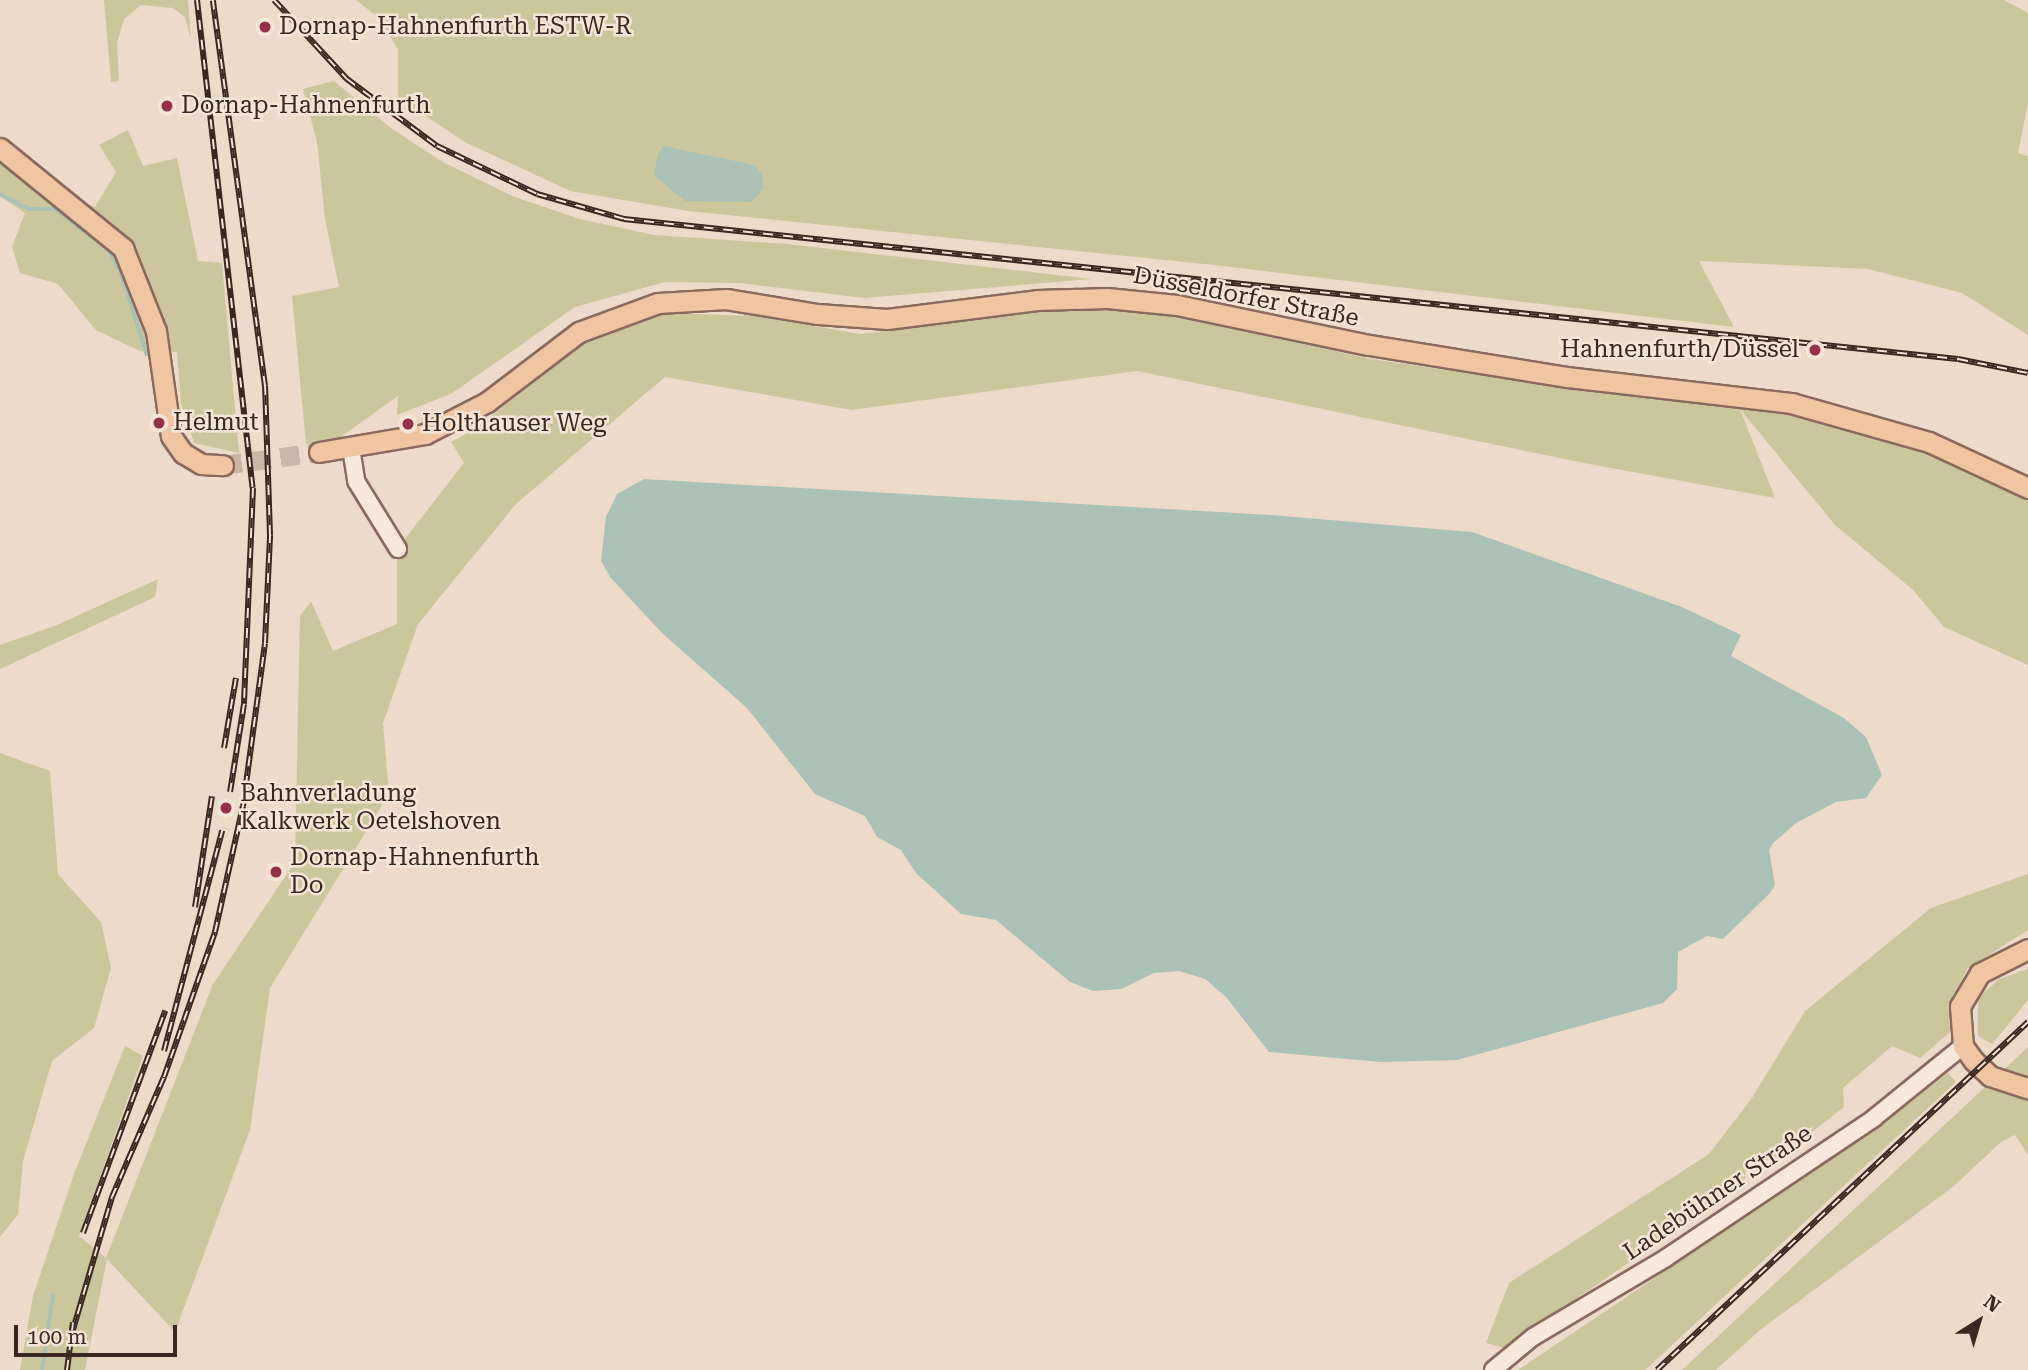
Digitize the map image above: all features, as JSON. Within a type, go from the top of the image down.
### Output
[{"type":"main road","points":[[0,148],[123,248],[156,331],[171,436],[183,453],[201,464],[223,465]]},
{"type":"main road","name":"Düsseldorfer Straße","points":[[319,452],[425,434],[487,402],[579,332],[658,303],[726,299],[818,314],[887,319],[1037,300],[1107,298],[1177,305],[1368,345],[1567,377],[1791,403],[1929,442],[2028,488]]},
{"type":"main road","points":[[2028,949],[1987,968],[1967,989],[1960,1006],[1963,1046],[1990,1076],[2028,1088]]},
{"type":"street","points":[[351,448],[356,481],[398,549]]},
{"type":"street","name":"Ladebühner Straße","points":[[1493,1370],[1533,1337],[1666,1258],[1874,1118],[1963,1046]]},
{"type":"shaded area","points":[[104,0],[188,0],[191,39],[185,17],[173,8],[141,5],[124,19],[117,43],[119,81],[111,82]]},
{"type":"shaded area","points":[[356,0],[2004,0],[2028,13],[2028,103],[2018,153],[2028,156],[2028,335],[1962,293],[1868,269],[1699,261],[1734,327],[1214,265],[688,211],[570,191],[465,142],[398,98],[398,49],[379,18]]},
{"type":"shaded area","points":[[334,81],[392,129],[443,162],[512,196],[580,219],[654,235],[787,244],[1092,279],[864,298],[740,283],[665,282],[575,307],[451,394],[397,415],[398,396],[335,441],[306,444],[292,296],[339,287],[325,219],[317,142],[303,89]]},
{"type":"shaded area","points":[[128,130],[143,166],[177,158],[198,261],[222,263],[239,453],[194,443],[181,403],[177,352],[140,351],[96,330],[58,284],[20,273],[12,247],[25,213],[0,196],[0,152],[36,184],[95,207],[116,172],[99,145]]},
{"type":"shaded area","points":[[664,146],[754,165],[762,174],[764,188],[752,202],[685,201],[654,175],[658,154]]},
{"type":"shaded area","points":[[1113,308],[1181,317],[1371,359],[1557,386],[1790,412],[1928,449],[2028,500],[2028,665],[1944,627],[1913,590],[1835,525],[1740,409],[1775,498],[1589,464],[1137,371],[852,410],[665,377],[516,504],[418,624],[383,723],[389,794],[270,988],[250,1130],[175,1332],[107,1259],[85,1370],[20,1370],[33,1296],[74,1174],[125,1046],[143,1056],[79,1236],[106,1258],[213,984],[295,862],[300,616],[311,601],[333,651],[397,624],[397,549],[464,463],[451,442],[473,430],[586,342],[665,313],[754,316],[860,334],[1051,310]]},
{"type":"shaded area","points":[[644,479],[1271,515],[1472,532],[1682,607],[1741,635],[1731,656],[1844,718],[1866,737],[1882,775],[1866,798],[1836,802],[1796,823],[1773,843],[1769,850],[1775,885],[1770,893],[1723,939],[1707,936],[1678,952],[1677,989],[1663,1003],[1457,1060],[1381,1062],[1269,1052],[1226,997],[1205,979],[1179,971],[1154,973],[1121,989],[1093,991],[1070,982],[996,920],[961,914],[916,873],[901,850],[877,837],[865,816],[815,794],[747,708],[662,633],[610,577],[601,561],[606,517],[617,494]]},
{"type":"shaded area","points":[[158,579],[155,597],[0,669],[0,645],[57,625]]},
{"type":"shaded area","points":[[0,753],[50,771],[58,874],[101,922],[111,968],[94,1028],[52,1061],[23,1161],[18,1214],[0,1237]]},
{"type":"shaded area","points":[[2028,874],[2028,930],[1968,968],[1949,1002],[1950,1032],[1920,1058],[1892,1046],[1843,1088],[1844,1107],[1773,1162],[1757,1156],[1746,1167],[1745,1183],[1504,1348],[1486,1343],[1509,1283],[1709,1154],[1752,1098],[1805,1011],[1931,908]]},
{"type":"shaded area","points":[[2028,969],[2028,1000],[1992,1044],[1978,1036],[1978,998],[1999,979]]},
{"type":"shaded area","points":[[2028,1047],[2028,1155],[2015,1135],[2001,1142],[1954,1186],[1760,1330],[1716,1370],[1682,1370]]},
{"type":"shaded area","points":[[1948,1073],[1956,1082],[1645,1370],[1518,1370],[1879,1127]]},
{"type":"waterway","points":[[0,194],[29,209],[56,209],[109,250],[121,272],[147,354]]},
{"type":"waterway","points":[[42,1370],[53,1296]]},
{"type":"tunnel","points":[[223,465],[319,452]]},
{"type":"railway","points":[[197,0],[253,488],[244,704],[230,792]]},
{"type":"railway","points":[[72,1333],[112,1197],[164,1077],[215,932],[243,806],[265,643],[270,535],[265,386],[213,0]]},
{"type":"railway","points":[[274,0],[347,79],[437,146],[537,194],[624,219],[1958,359],[2028,373]]},
{"type":"railway","points":[[224,748],[236,678]]},
{"type":"railway","points":[[195,907],[212,796]]},
{"type":"railway","points":[[164,1051],[222,831]]},
{"type":"railway","points":[[83,1233],[165,1011]]},
{"type":"railway","points":[[1657,1370],[2028,1022]]},
{"type":"railway","points":[[67,1370],[73,1322]]},
{"type":"place","name":"Dornap-Hahnenfurth ESTW-R","points":[[265,27]]},
{"type":"place","name":"Dornap-Hahnenfurth","points":[[167,106]]},
{"type":"place","name":"Hahnenfurth/Düssel","points":[[1815,350]]},
{"type":"place","name":"Helmut","points":[[159,423]]},
{"type":"place","name":"Holthauser Weg","points":[[408,424]]},
{"type":"place","name":"Bahnverladung Kalkwerk Oetelshoven","points":[[226,808]]},
{"type":"place","name":"Dornap-Hahnenfurth Do","points":[[276,872]]}]
